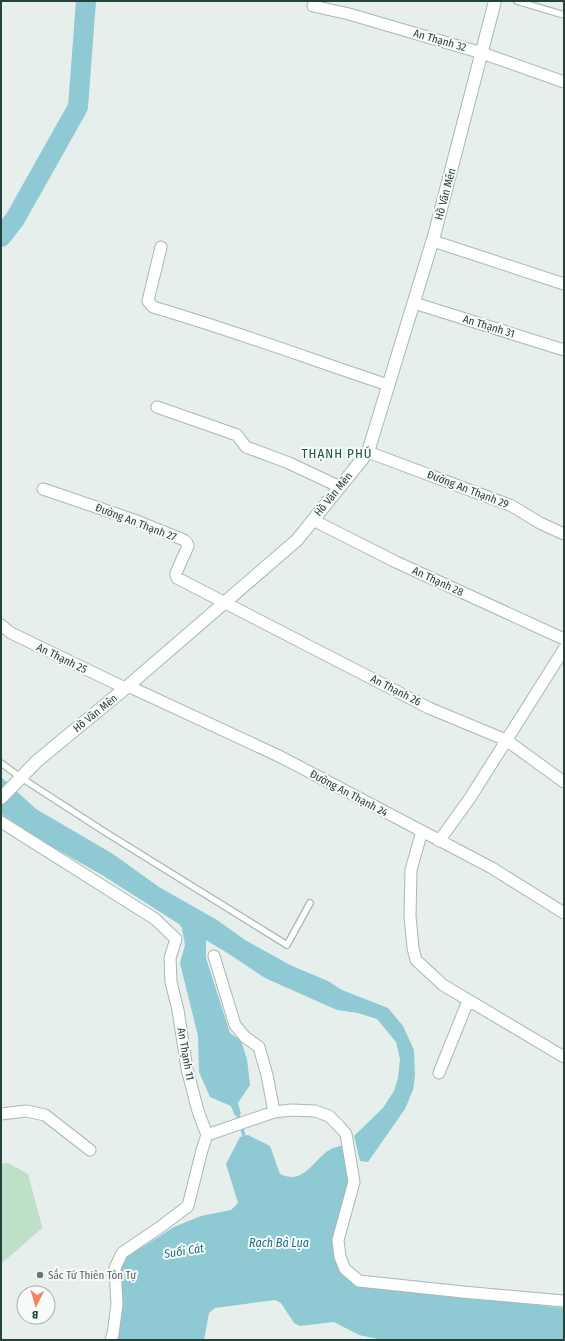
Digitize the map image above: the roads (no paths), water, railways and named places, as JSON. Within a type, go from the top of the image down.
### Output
[{"type":"street","name":"Hồ Văn Mên","points":[[1,798],[37,761],[126,687],[297,540],[368,452],[433,242],[495,1]]},
{"type":"street","name":"An Thạnh 32","points":[[313,6],[349,14],[482,53],[564,82]]},
{"type":"street","points":[[433,242],[564,284]]},
{"type":"street","points":[[161,247],[148,301],[153,307],[252,338],[388,385]]},
{"type":"street","name":"An Thạnh 31","points":[[414,303],[564,350]]},
{"type":"street","points":[[157,407],[237,435],[246,447],[289,463],[340,487]]},
{"type":"street","name":"Đường An Thạnh 29","points":[[368,452],[512,506],[540,523],[564,534]]},
{"type":"street","name":"Đường An Thạnh 27","points":[[43,488],[137,521],[184,540],[188,546],[176,573],[177,578],[224,603]]},
{"type":"street","name":"An Thạnh 28","points":[[313,520],[396,562],[564,640]]},
{"type":"street","name":"An Thạnh 26","points":[[224,603],[429,708],[506,740],[564,782]]},
{"type":"street","name":"An Thạnh 25","points":[[1,625],[11,633],[126,687]]},
{"type":"street","points":[[439,840],[470,798],[564,649]]},
{"type":"street","name":"Đường An Thạnh 24","points":[[126,687],[281,757],[492,868],[564,913]]},
{"type":"street","name":"An Thạnh 11","points":[[1,822],[155,919],[176,939],[170,958],[171,982],[178,1010],[187,1069],[198,1111],[207,1135]]},
{"type":"street","points":[[422,831],[411,870],[410,916],[413,948],[416,960],[443,985],[564,1057]]},
{"type":"street","points":[[214,956],[235,1025],[245,1037],[259,1047],[268,1075],[274,1112]]},
{"type":"street","points":[[439,1074],[468,1001]]},
{"type":"street","points":[[111,1340],[117,1304],[115,1268],[122,1253],[163,1226],[188,1206],[207,1135],[274,1112],[292,1110],[315,1111],[329,1116],[346,1134],[354,1182],[338,1240],[340,1257],[345,1269],[359,1281],[448,1291],[564,1301]]},
{"type":"street","points":[[1,1114],[26,1111],[44,1115],[90,1150]]},
{"type":"lane","points":[[516,1],[564,15]]},
{"type":"lane","points":[[1,763],[17,780],[111,836],[287,945],[310,903]]},
{"type":"water","points":[[1,777],[36,809],[113,854],[159,887],[217,920],[245,940],[290,965],[328,981],[342,990],[388,1008],[403,1026],[414,1050],[415,1075],[413,1090],[405,1109],[368,1162],[360,1161],[354,1136],[383,1108],[394,1091],[398,1078],[400,1059],[396,1042],[377,1019],[358,1013],[337,1010],[265,978],[206,940],[206,958],[230,1033],[241,1041],[247,1059],[250,1085],[238,1103],[241,1114],[235,1116],[231,1106],[210,1097],[199,1072],[198,1036],[180,963],[185,945],[182,928],[179,924],[102,875],[47,844],[1,814]]},
{"type":"water","name":"Rạch Bà Lụa","points":[[248,1135],[270,1146],[280,1174],[289,1177],[303,1174],[325,1153],[333,1148],[344,1145],[351,1181],[337,1257],[363,1286],[564,1308],[564,1340],[383,1340],[359,1335],[334,1322],[300,1326],[294,1323],[281,1303],[275,1300],[215,1308],[209,1313],[204,1340],[112,1340],[120,1266],[125,1258],[174,1227],[201,1216],[231,1210],[238,1203],[226,1164],[240,1137]]},
{"type":"waterway","points":[[1,237],[15,219],[78,107],[86,1]]},
{"type":"waterway","points":[[238,1115],[244,1136]]},
{"type":"place","name":"Sắc Tứ Thiên Tôn Tự","points":[[40,1275]]},
{"type":"district","name":"THẠNH PHÚ","points":[[337,453]]},
{"type":"water label","name":"Suối Cát","points":[[184,1251]]}]
